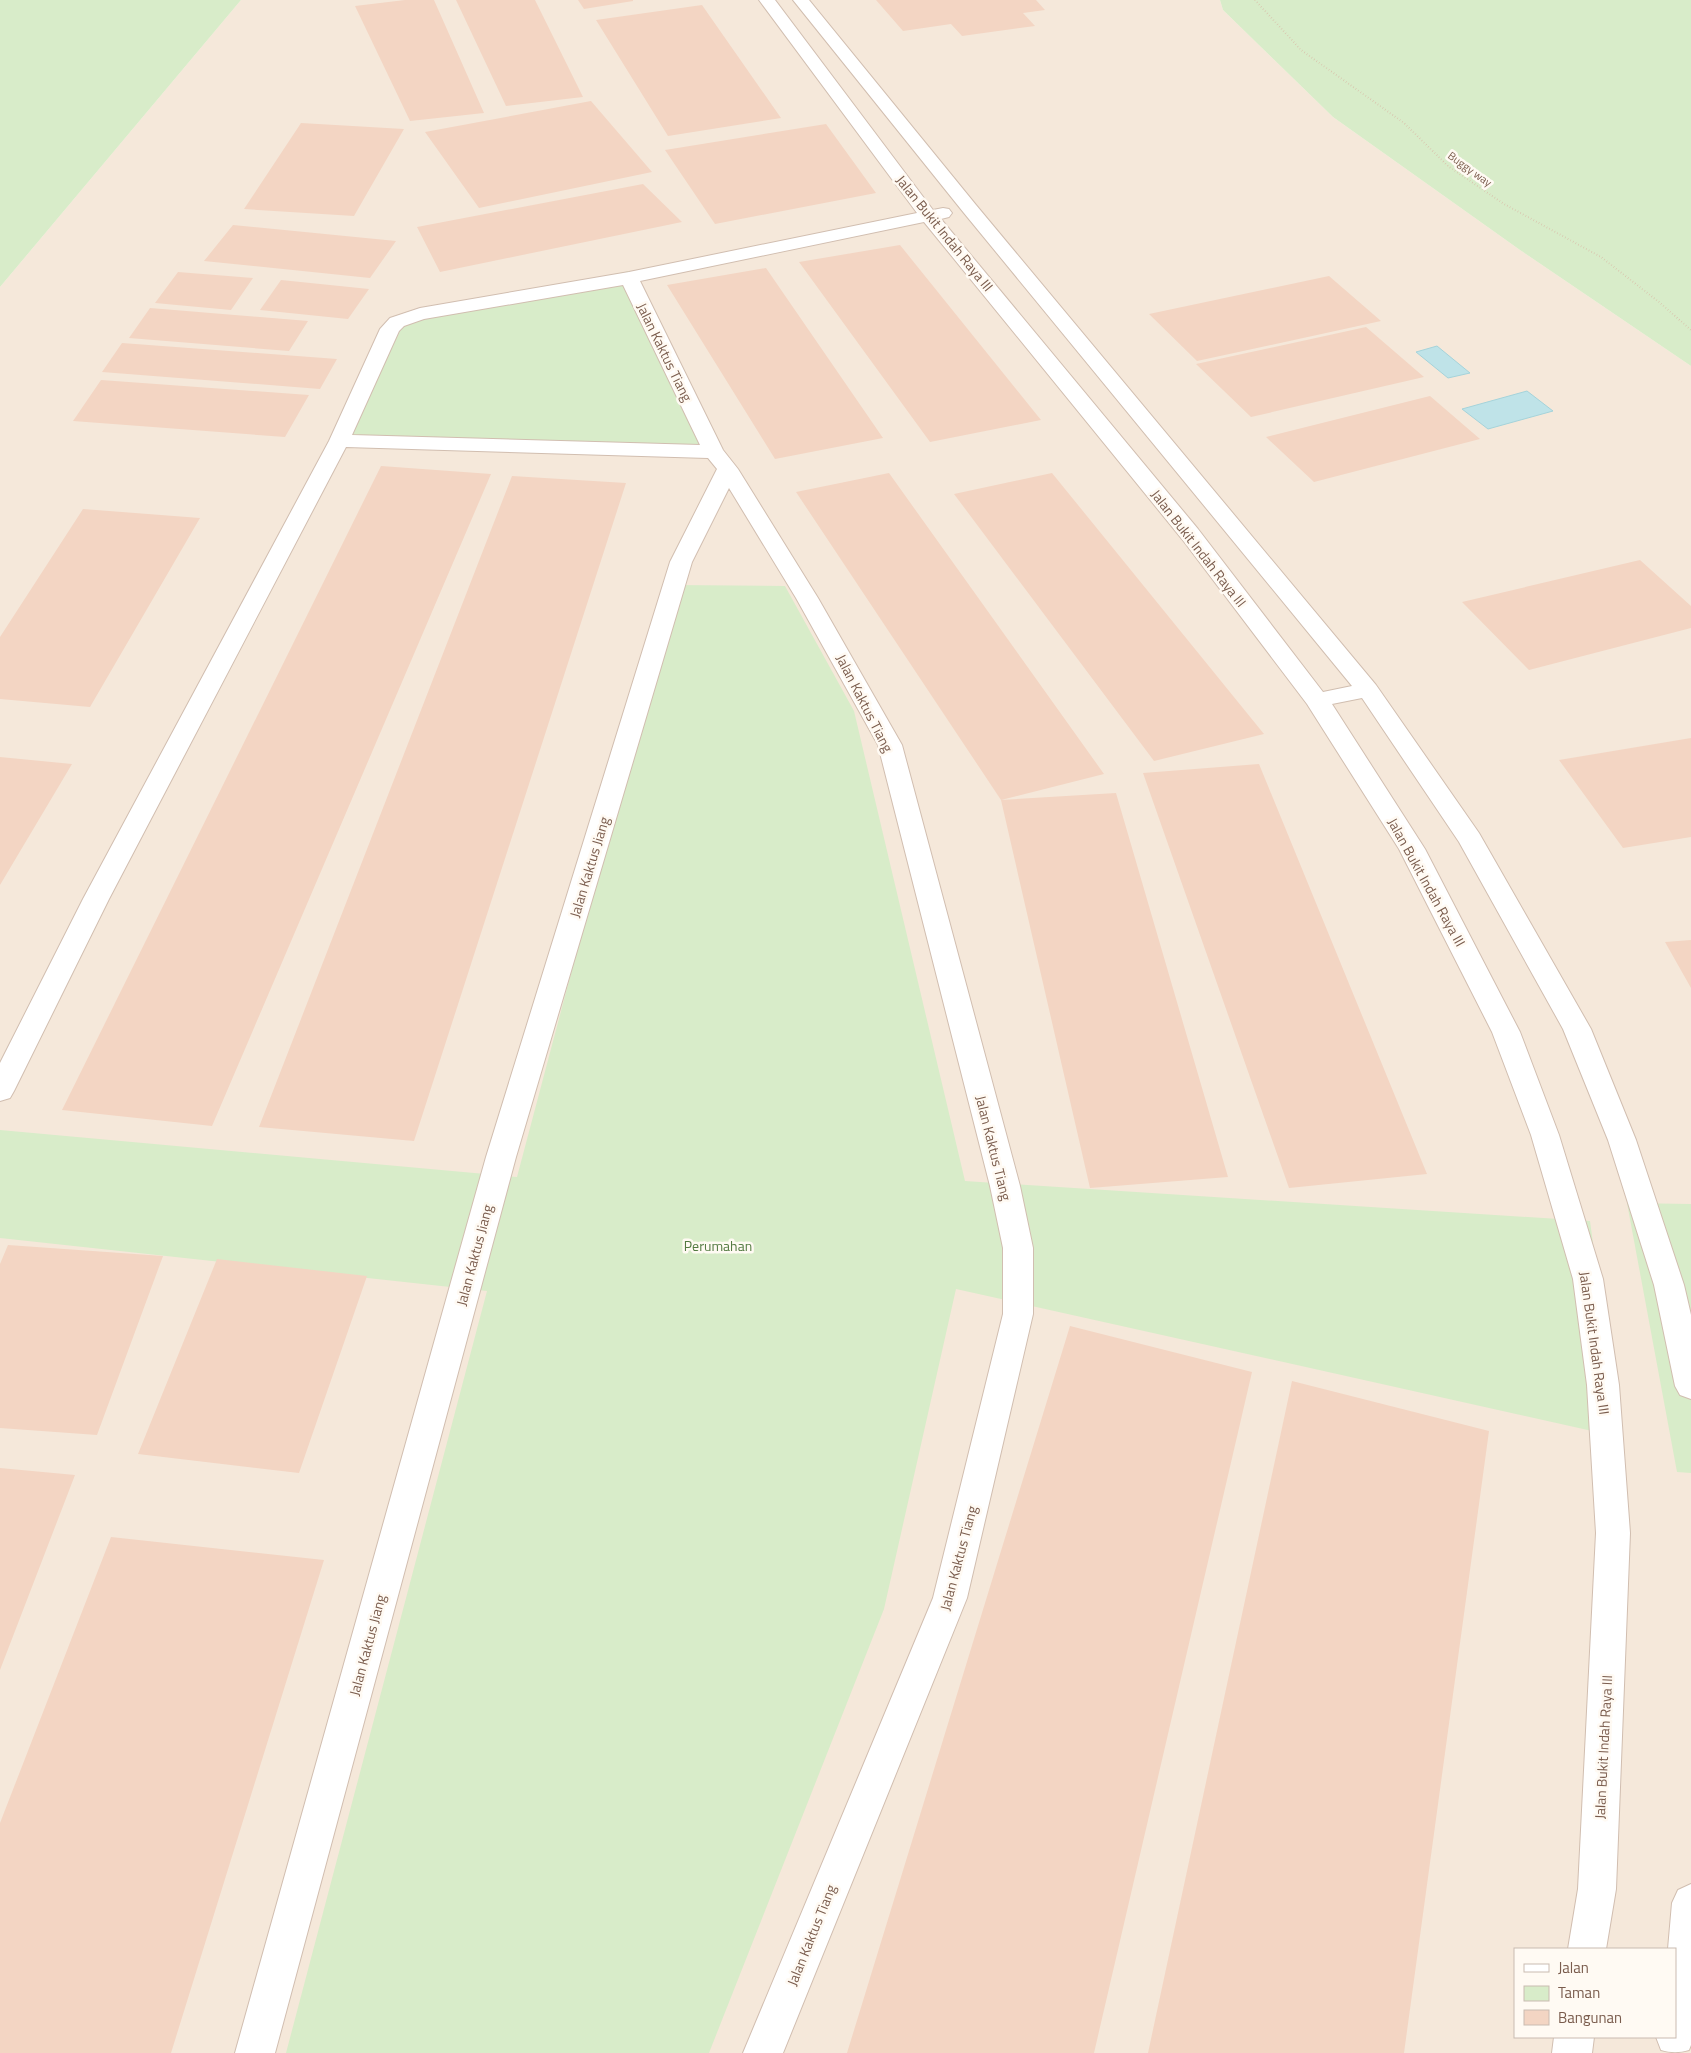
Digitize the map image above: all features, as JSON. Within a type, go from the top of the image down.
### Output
[{"type":"street","name":"Jalan Bukit Indah Raya III","points":[[767,0],[928,215],[1190,534],[1317,700],[1412,849],[1506,1032],[1545,1135],[1588,1279],[1604,1385],[1613,1533],[1597,1889],[1587,1948]]},
{"type":"street","points":[[801,0],[970,209],[1368,690],[1470,839],[1577,1029],[1622,1140],[1669,1285],[1691,1386]]},
{"type":"street","points":[[0,1091],[101,890],[339,441],[390,329],[397,322],[420,314],[629,278],[928,215],[970,209]]},
{"type":"street","name":"Jalan Kaktus Tiang","points":[[629,278],[721,460],[808,598],[890,746],[1005,1186],[1018,1248],[1018,1314],[950,1598],[763,2053]]},
{"type":"street","points":[[339,441],[721,460]]},
{"type":"street","name":"Jalan Kaktus Jiang","points":[[255,2053],[501,1157],[682,562],[721,460]]},
{"type":"street","points":[[1317,700],[1368,690]]},
{"type":"street","points":[[1676,2029],[1690,1927],[1691,1903]]},
{"type":"street","points":[[1572,2053],[1574,2038]]},
{"type":"street","points":[[1672,2053],[1675,2038]]},
{"type":"path","name":"Buggy way","points":[[1255,0],[1301,50],[1404,123],[1448,166],[1504,204],[1601,257],[1659,302],[1691,330]]},
{"type":"shaded area","points":[[241,0],[1220,0],[1223,10],[1333,117],[1520,250],[1691,366],[1691,2053],[0,2053],[0,287]]},
{"type":"green space","points":[[0,0],[241,0],[0,287]]},
{"type":"green space","points":[[1220,0],[1691,0],[1691,366],[1520,250],[1333,117],[1223,10]]},
{"type":"green space","points":[[630,271],[709,451],[346,439],[409,313]]},
{"type":"green space","name":"Perumahan","points":[[674,585],[785,586],[854,711],[965,1181],[1590,1221],[1619,1437],[956,1289],[884,1609],[709,2053],[286,2053],[487,1291],[0,1238],[0,1130],[517,1177]]},
{"type":"green space","points":[[1627,1203],[1691,1204],[1691,1473],[1677,1472]]},
{"type":"water","points":[[1437,346],[1470,373],[1448,378],[1416,352]]},
{"type":"water","points":[[1527,391],[1553,411],[1488,429],[1462,409]]},
{"type":"building","points":[[405,0],[434,0],[484,113],[410,121],[355,6]]},
{"type":"building","points":[[456,0],[535,0],[583,97],[506,106]]},
{"type":"building","points":[[578,0],[633,0],[633,1],[584,9]]},
{"type":"building","points":[[876,0],[1036,0],[1045,10],[1023,13],[1035,26],[962,36],[951,24],[903,31]]},
{"type":"building","points":[[702,5],[781,118],[668,136],[596,20]]},
{"type":"building","points":[[591,101],[652,172],[479,208],[425,132]]},
{"type":"building","points":[[301,123],[404,129],[354,216],[244,209]]},
{"type":"building","points":[[826,124],[876,193],[715,224],[665,150]]},
{"type":"building","points":[[643,184],[682,222],[440,272],[417,227]]},
{"type":"building","points":[[233,225],[396,241],[370,278],[204,261]]},
{"type":"building","points":[[900,245],[1041,420],[930,442],[799,262]]},
{"type":"building","points":[[766,268],[883,438],[775,459],[667,285]]},
{"type":"building","points":[[178,272],[253,278],[231,310],[155,303]]},
{"type":"building","points":[[1329,276],[1381,321],[1197,361],[1149,314]]},
{"type":"building","points":[[281,280],[369,289],[348,319],[260,310]]},
{"type":"building","points":[[150,308],[308,321],[289,351],[129,338]]},
{"type":"building","points":[[1366,327],[1424,377],[1251,417],[1196,364]]},
{"type":"building","points":[[122,343],[337,359],[320,389],[102,372]]},
{"type":"building","points":[[101,380],[309,395],[285,437],[73,421]]},
{"type":"building","points":[[1430,396],[1480,439],[1314,482],[1266,437]]},
{"type":"building","points":[[381,466],[491,474],[212,1126],[62,1110]]},
{"type":"building","points":[[889,473],[1104,774],[1001,800],[796,492]]},
{"type":"building","points":[[1052,473],[1264,734],[1154,761],[954,494]]},
{"type":"building","points":[[512,476],[626,483],[414,1141],[259,1127]]},
{"type":"building","points":[[83,509],[200,518],[90,707],[0,699],[0,637]]},
{"type":"building","points":[[1640,560],[1691,606],[1691,628],[1529,670],[1462,602]]},
{"type":"building","points":[[1691,738],[1691,837],[1623,848],[1559,760]]},
{"type":"building","points":[[0,757],[72,764],[0,885]]},
{"type":"building","points":[[1259,764],[1427,1174],[1289,1188],[1143,773]]},
{"type":"building","points":[[1116,793],[1228,1177],[1090,1188],[1001,800]]},
{"type":"building","points":[[1691,940],[1691,988],[1665,942]]},
{"type":"building","points":[[8,1245],[163,1256],[97,1435],[0,1428],[0,1264]]},
{"type":"building","points":[[217,1259],[367,1276],[299,1473],[138,1454]]},
{"type":"building","points":[[1070,1326],[1252,1372],[1094,2053],[847,2053]]},
{"type":"building","points":[[1292,1381],[1489,1431],[1404,2053],[1148,2053]]},
{"type":"building","points":[[0,1468],[75,1475],[0,1670]]},
{"type":"building","points":[[111,1537],[324,1560],[171,2053],[0,2053],[0,1823]]}]
